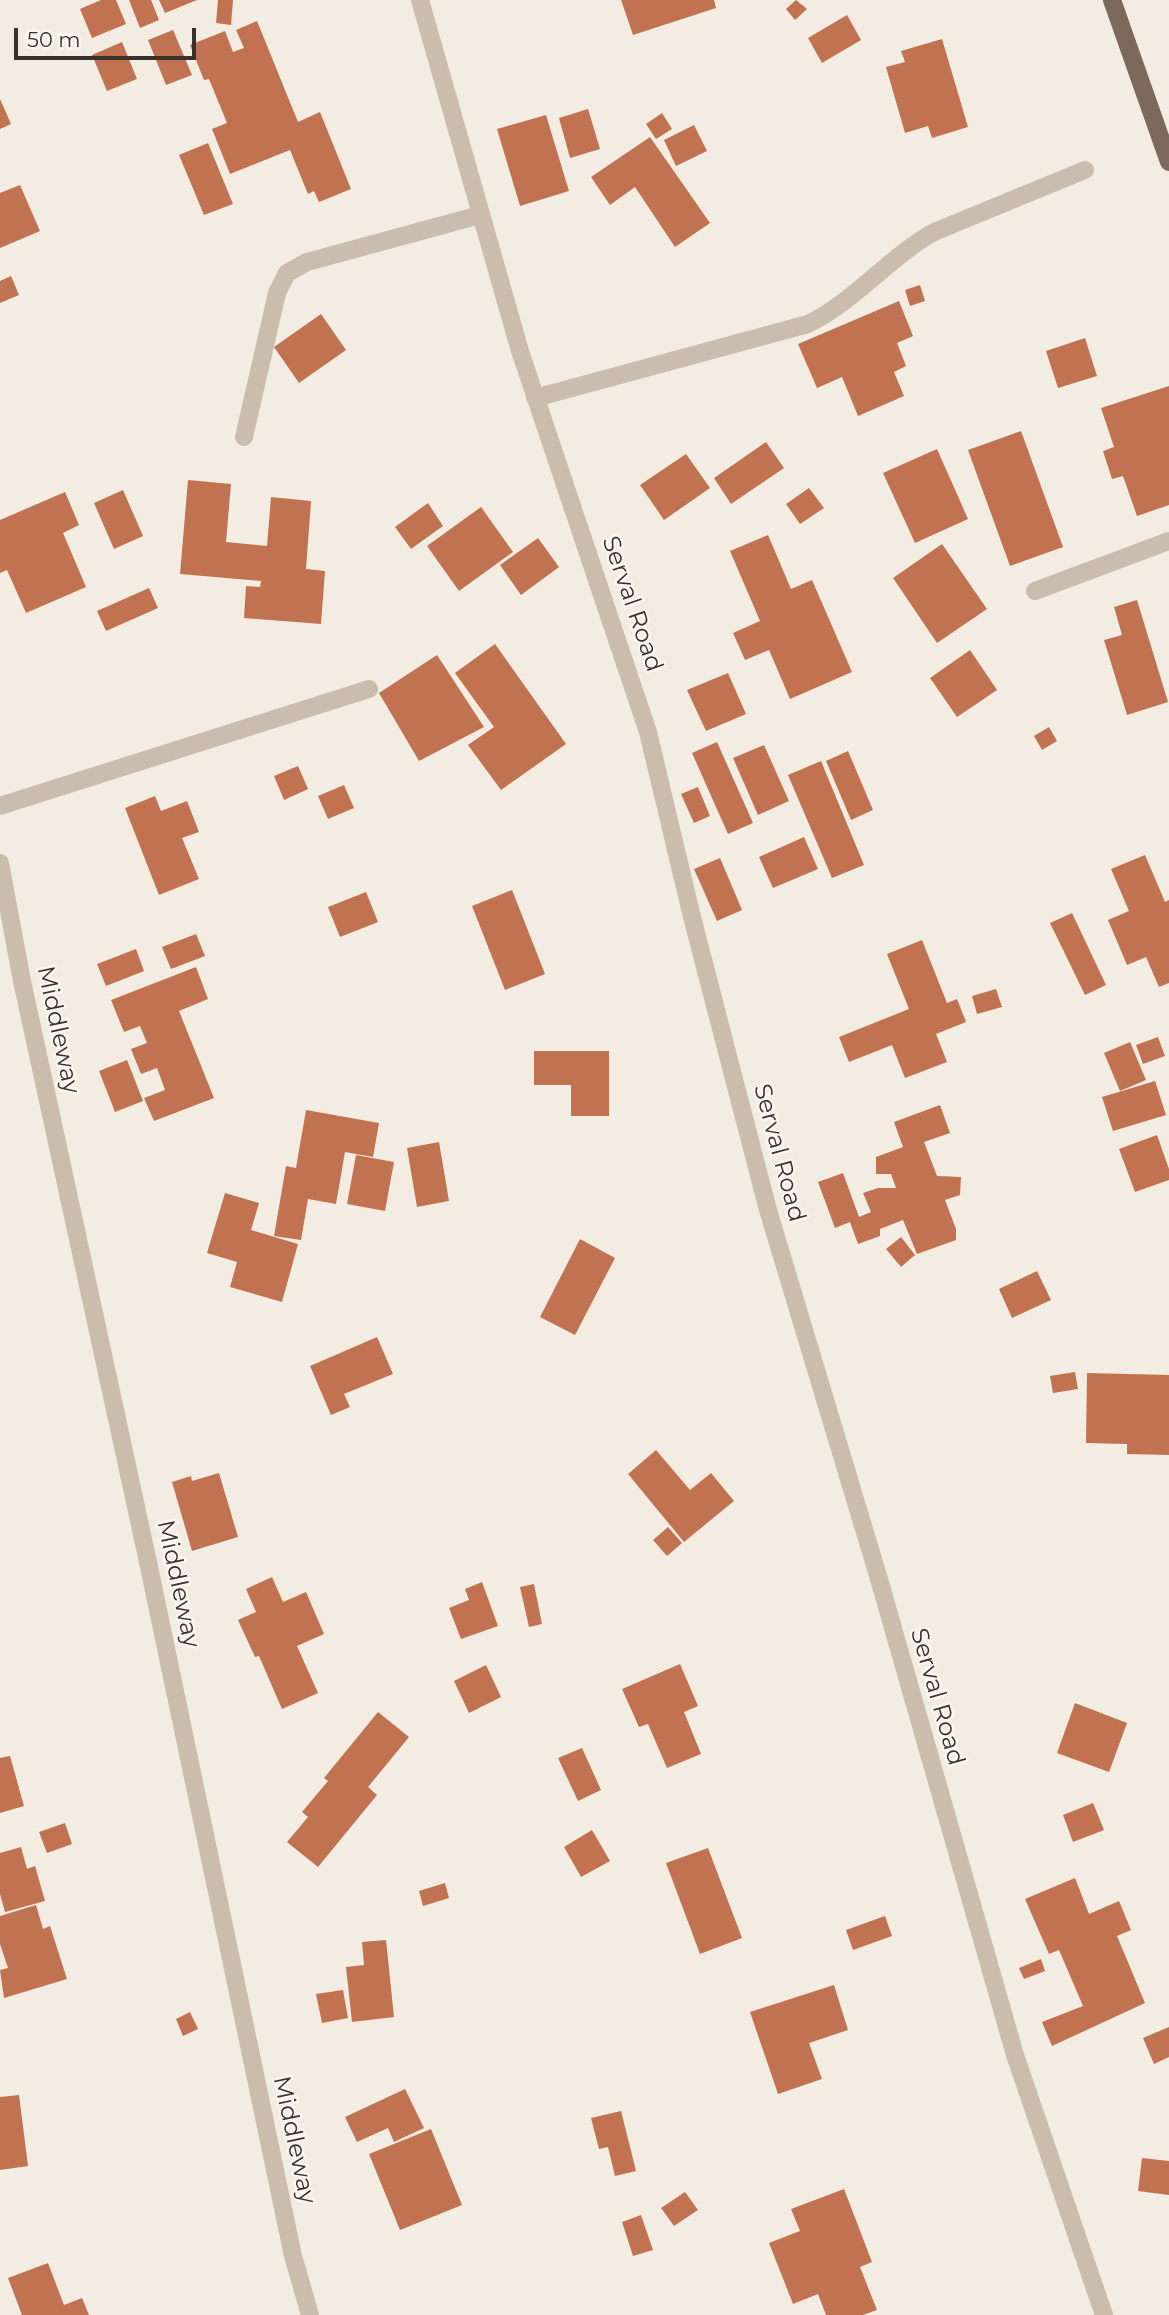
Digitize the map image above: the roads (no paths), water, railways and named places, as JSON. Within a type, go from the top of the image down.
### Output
[{"type":"main road","points":[[1112,0],[1169,162]]},
{"type":"street","name":"Serval Road","points":[[420,0],[535,398],[649,732],[692,918],[768,1210],[879,1579],[1015,2055],[1104,2315]]},
{"type":"street","points":[[535,398],[808,324],[831,312],[913,244],[934,232],[1085,170]]},
{"type":"street","points":[[244,437],[277,293],[287,273],[307,262],[480,215]]},
{"type":"street","points":[[1035,591],[1169,541]]},
{"type":"street","points":[[0,806],[369,689]]},
{"type":"street","name":"Middleway","points":[[0,863],[22,981],[151,1576],[293,2256],[310,2315]]}]
